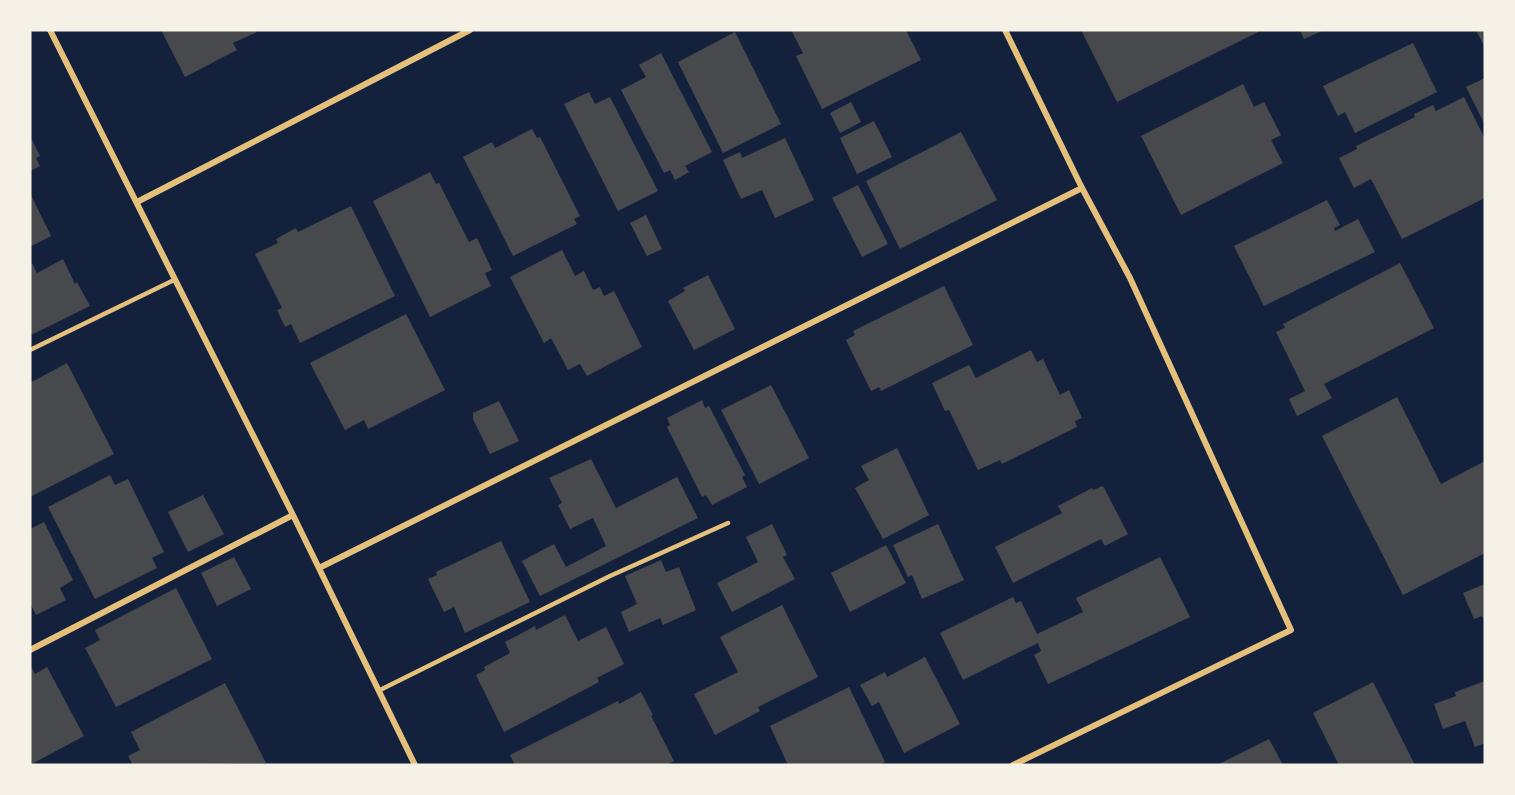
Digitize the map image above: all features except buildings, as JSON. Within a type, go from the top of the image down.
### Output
[{"type":"street","points":[[50,30],[380,690],[415,765]]},
{"type":"street","points":[[137,202],[470,30]]},
{"type":"street","points":[[1005,30],[1082,188],[1130,278],[1291,630],[1013,765]]},
{"type":"street","points":[[319,568],[1082,188]]},
{"type":"street","points":[[30,650],[293,515]]},
{"type":"lane","points":[[30,350],[174,280]]},
{"type":"lane","points":[[380,690],[610,576],[728,523]]}]
